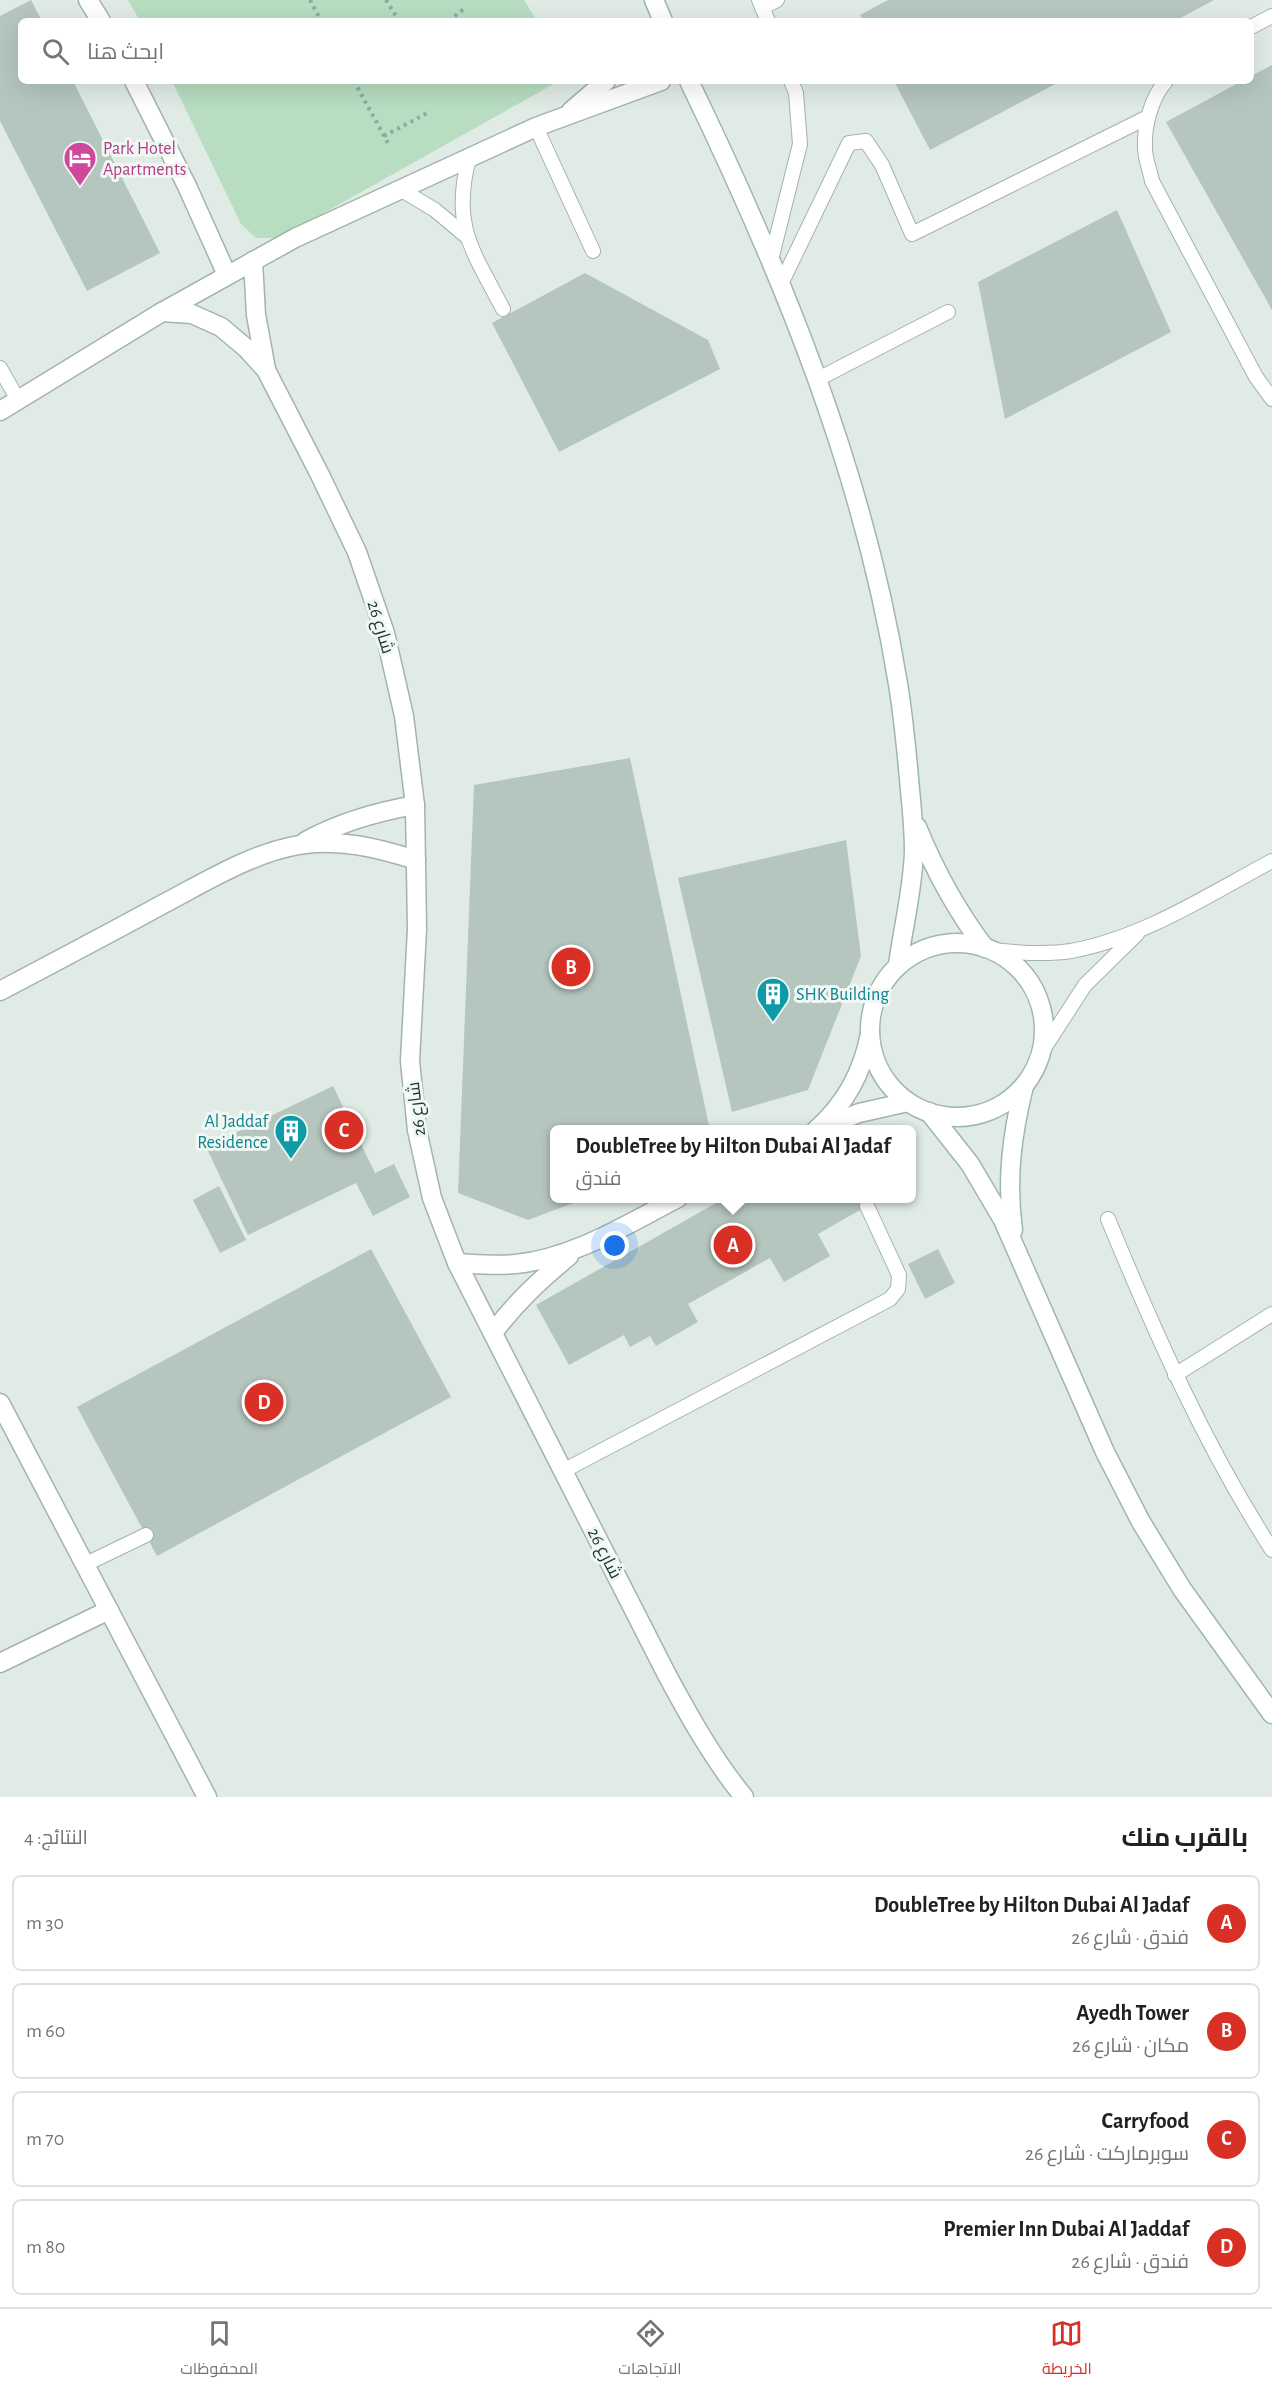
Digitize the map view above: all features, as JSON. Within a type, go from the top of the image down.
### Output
[{"type":"street","points":[[88,0],[99,18]]},
{"type":"street","points":[[654,0],[662,18]]},
{"type":"street","points":[[136,84],[187,186],[227,275]]},
{"type":"street","points":[[568,114],[603,84]]},
{"type":"street","points":[[0,411],[162,312],[338,217],[536,127],[654,84]]},
{"type":"street","points":[[690,84],[730,166],[771,260],[818,379],[872,551],[891,638],[904,726],[912,814],[913,858],[898,966]]},
{"type":"street","name":"شارع 26","points":[[253,261],[256,315],[266,370]]},
{"type":"street","name":"شارع 26","points":[[162,312],[192,314],[221,327],[246,348],[266,370],[357,552],[385,633],[404,716],[415,805],[417,929],[410,1061],[417,1130],[432,1198],[457,1263],[688,1713],[711,1752],[744,1797]]},
{"type":"street","points":[[299,845],[351,821],[415,805]]},
{"type":"street","points":[[912,814],[950,898],[989,949]]},
{"type":"street","points":[[0,991],[216,876],[277,850],[299,845],[328,843],[358,845],[416,860]]},
{"type":"street","points":[[948,943],[989,949],[1010,961],[1035,993],[1044,1032],[1041,1053],[1024,1085],[1009,1099],[991,1110],[970,1116],[950,1116],[929,1112],[908,1102],[885,1079],[872,1050],[871,1018],[880,990],[898,966],[913,955],[930,947],[948,943]]},
{"type":"street","points":[[822,1125],[845,1098],[857,1078],[870,1034]]},
{"type":"street","points":[[1017,1250],[1010,1209],[1009,1167],[1014,1126],[1024,1085]]},
{"type":"street","points":[[829,1125],[859,1113],[908,1102]]},
{"type":"street","points":[[929,1112],[988,1191],[1017,1250],[1105,1452],[1141,1522],[1182,1589],[1272,1714]]},
{"type":"street","points":[[457,1263],[518,1264],[548,1258],[577,1249],[668,1203]]},
{"type":"street","points":[[493,1333],[510,1309],[531,1287],[577,1249]]},
{"type":"street","points":[[0,1403],[7,1433],[86,1564],[207,1797]]},
{"type":"street","points":[[0,1663],[109,1610]]},
{"type":"lane","points":[[763,10],[777,0]]},
{"type":"lane","points":[[1254,25],[1272,16]]},
{"type":"lane","points":[[771,260],[800,144],[796,93],[792,84]]},
{"type":"lane","points":[[1164,84],[1148,117],[1145,149],[1152,181],[1256,377],[1272,399]]},
{"type":"lane","points":[[781,284],[849,143],[866,141],[882,165],[912,234],[1148,117]]},
{"type":"lane","points":[[536,127],[593,251]]},
{"type":"lane","points":[[469,158],[462,197],[466,236],[503,309]]},
{"type":"lane","points":[[400,189],[435,210],[466,236]]},
{"type":"lane","points":[[818,379],[948,312]]},
{"type":"lane","points":[[0,368],[18,400]]},
{"type":"lane","points":[[989,949],[1031,954],[1069,951],[1107,943],[1143,929],[1272,861]]},
{"type":"lane","points":[[1041,1053],[1085,984],[1143,929]]},
{"type":"lane","points":[[563,1471],[890,1299],[898,1289],[898,1275],[867,1206]]},
{"type":"lane","points":[[1108,1219],[1175,1376],[1214,1452],[1272,1550]]},
{"type":"lane","points":[[1175,1376],[1272,1314]]},
{"type":"lane","points":[[86,1564],[146,1535]]},
{"type":"path","points":[[310,0],[319,18]]},
{"type":"path","points":[[386,0],[397,18]]},
{"type":"path","points":[[453,18],[466,7]]},
{"type":"path","points":[[356,84],[389,145]]},
{"type":"path","points":[[384,136],[429,112]]},
{"type":"green space","points":[[128,0],[524,0],[535,18],[138,18]]},
{"type":"green space","points":[[173,84],[554,84],[279,238],[256,238],[241,224]]},
{"type":"building","name":"Park Hotel Apartments","points":[[31,0],[40,18],[18,18],[18,84],[75,84],[160,253],[87,291],[0,121],[0,16]]},
{"type":"building","points":[[888,0],[1214,0],[1181,18],[862,18],[860,15]]},
{"type":"building","points":[[1272,65],[1272,310],[1166,122],[1236,84],[1254,84],[1254,74]]},
{"type":"building","points":[[896,84],[1055,84],[930,150]]},
{"type":"building","points":[[1117,210],[1171,332],[1005,419],[978,282]]},
{"type":"building","points":[[585,273],[708,340],[720,369],[559,452],[492,323]]},
{"type":"building","points":[[630,758],[709,1125],[550,1125],[550,1203],[573,1203],[528,1220],[458,1193],[474,785]]},
{"type":"building","name":"SHK Building","points":[[846,840],[861,956],[808,1090],[732,1112],[678,878]]},
{"type":"building","name":"Al Jaddaf Residence","points":[[333,1086],[375,1173],[394,1164],[410,1197],[373,1216],[356,1183],[248,1235],[206,1147]]},
{"type":"building","points":[[219,1186],[246,1240],[220,1253],[193,1200]]},
{"type":"building","points":[[716,1203],[872,1203],[818,1234],[830,1256],[784,1282],[770,1258],[688,1304],[698,1322],[656,1346],[650,1336],[630,1347],[624,1335],[569,1365],[536,1305]]},
{"type":"building","points":[[371,1249],[451,1397],[157,1556],[77,1407]]},
{"type":"building","points":[[938,1249],[955,1283],[925,1299],[908,1264]]},
{"type":"place","name":"Park Hotel Apartments","points":[[80,187]]},
{"type":"place","name":"Ayedh Tower","points":[[571,967]]},
{"type":"place","name":"SHK Building","points":[[773,1023]]},
{"type":"place","name":"Carryfood","points":[[344,1130]]},
{"type":"place","name":"Al Jaddaf Residence","points":[[291,1160]]},
{"type":"place","name":"DoubleTree by Hilton Dubai Al Jadaf","points":[[733,1245]]},
{"type":"place","name":"Premier Inn Dubai Al Jaddaf","points":[[264,1402]]}]
